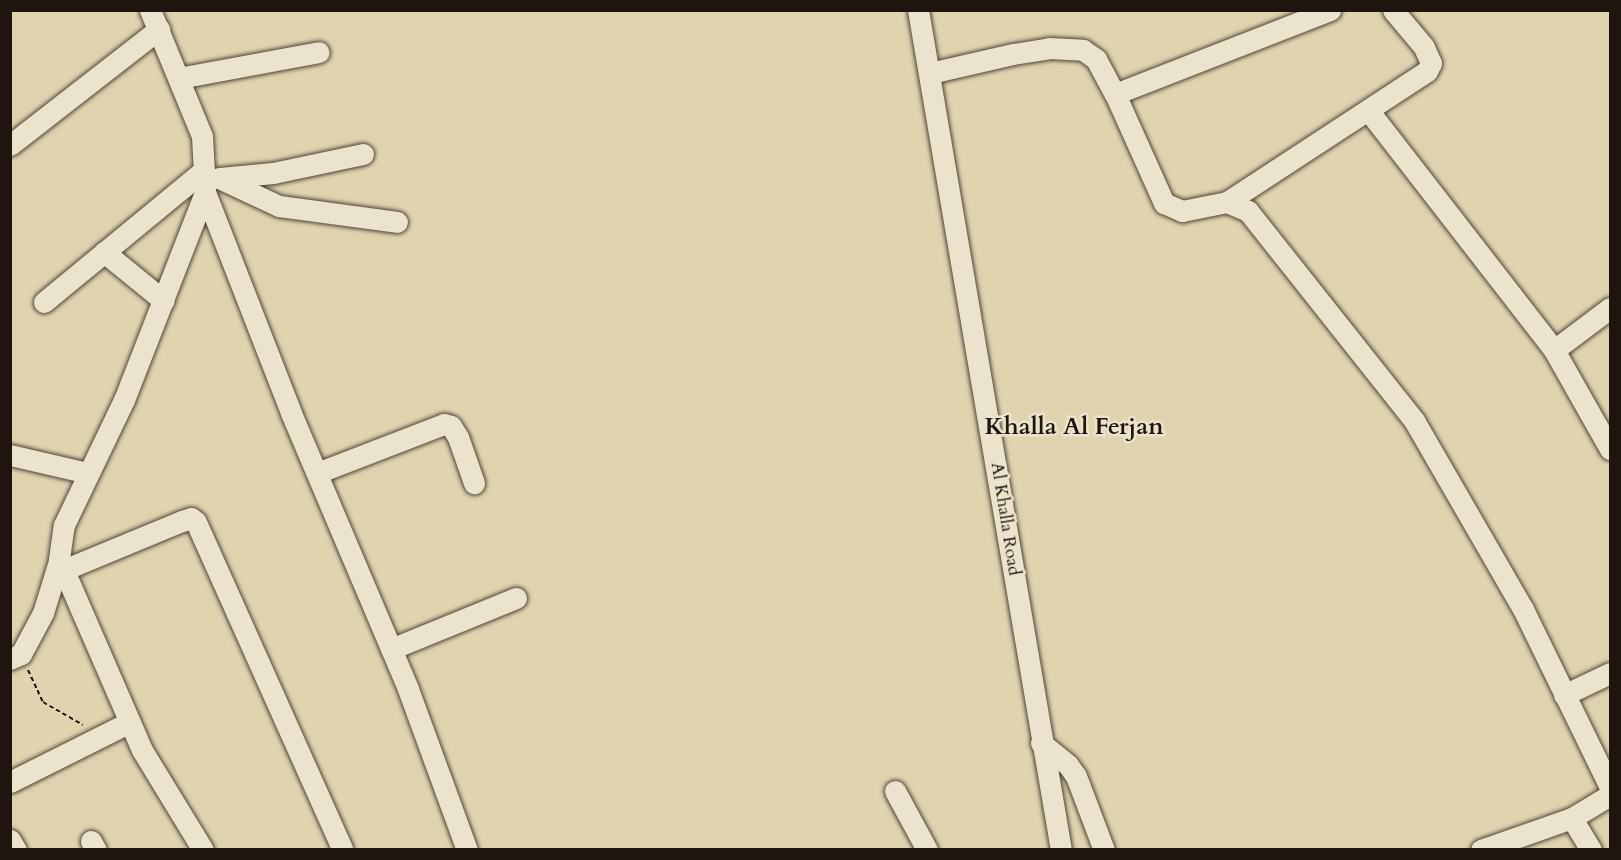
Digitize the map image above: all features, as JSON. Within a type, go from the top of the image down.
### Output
[{"type":"street","name":"Al Khalla Road","points":[[918,10],[1041,743],[1061,849]]},
{"type":"street","points":[[1115,94],[1330,10]]},
{"type":"street","points":[[930,73],[1022,52],[1083,50],[1096,59],[1115,94],[1164,204],[1182,211],[1227,202],[1427,71],[1431,63],[1424,47],[1393,10]]},
{"type":"street","points":[[10,145],[155,20],[202,136],[208,180],[317,473],[391,649],[467,849]]},
{"type":"street","points":[[179,78],[319,52]]},
{"type":"street","points":[[1368,110],[1554,350],[1611,449]]},
{"type":"street","points":[[44,302],[104,252],[208,180],[273,173],[363,154]]},
{"type":"street","points":[[208,180],[279,206],[397,222]]},
{"type":"street","points":[[16,657],[43,613],[60,565],[64,525],[124,400],[164,301],[208,180]]},
{"type":"street","points":[[1227,202],[1248,211],[1415,423],[1522,609],[1611,787]]},
{"type":"street","points":[[104,252],[164,301]]},
{"type":"street","points":[[1554,350],[1611,308]]},
{"type":"street","points":[[317,473],[444,424],[451,426],[458,437],[474,483]]},
{"type":"street","points":[[10,455],[87,473]]},
{"type":"street","points":[[60,565],[191,518],[196,522],[343,849]]},
{"type":"street","points":[[60,565],[130,722],[163,787],[203,849]]},
{"type":"street","points":[[391,649],[516,598]]},
{"type":"street","points":[[1564,695],[1611,674]]},
{"type":"street","points":[[10,782],[130,722]]},
{"type":"street","points":[[1041,743],[1068,765],[1076,776],[1104,849]]},
{"type":"street","points":[[895,791],[927,849]]},
{"type":"street","points":[[1481,849],[1572,818],[1611,795]]},
{"type":"street","points":[[1572,818],[1591,849]]},
{"type":"street","points":[[10,840],[16,849]]},
{"type":"path","points":[[16,657],[48,707],[105,735]]},
{"type":"district","name":"Khalla Al Ferjan","points":[[1074,427]]}]
